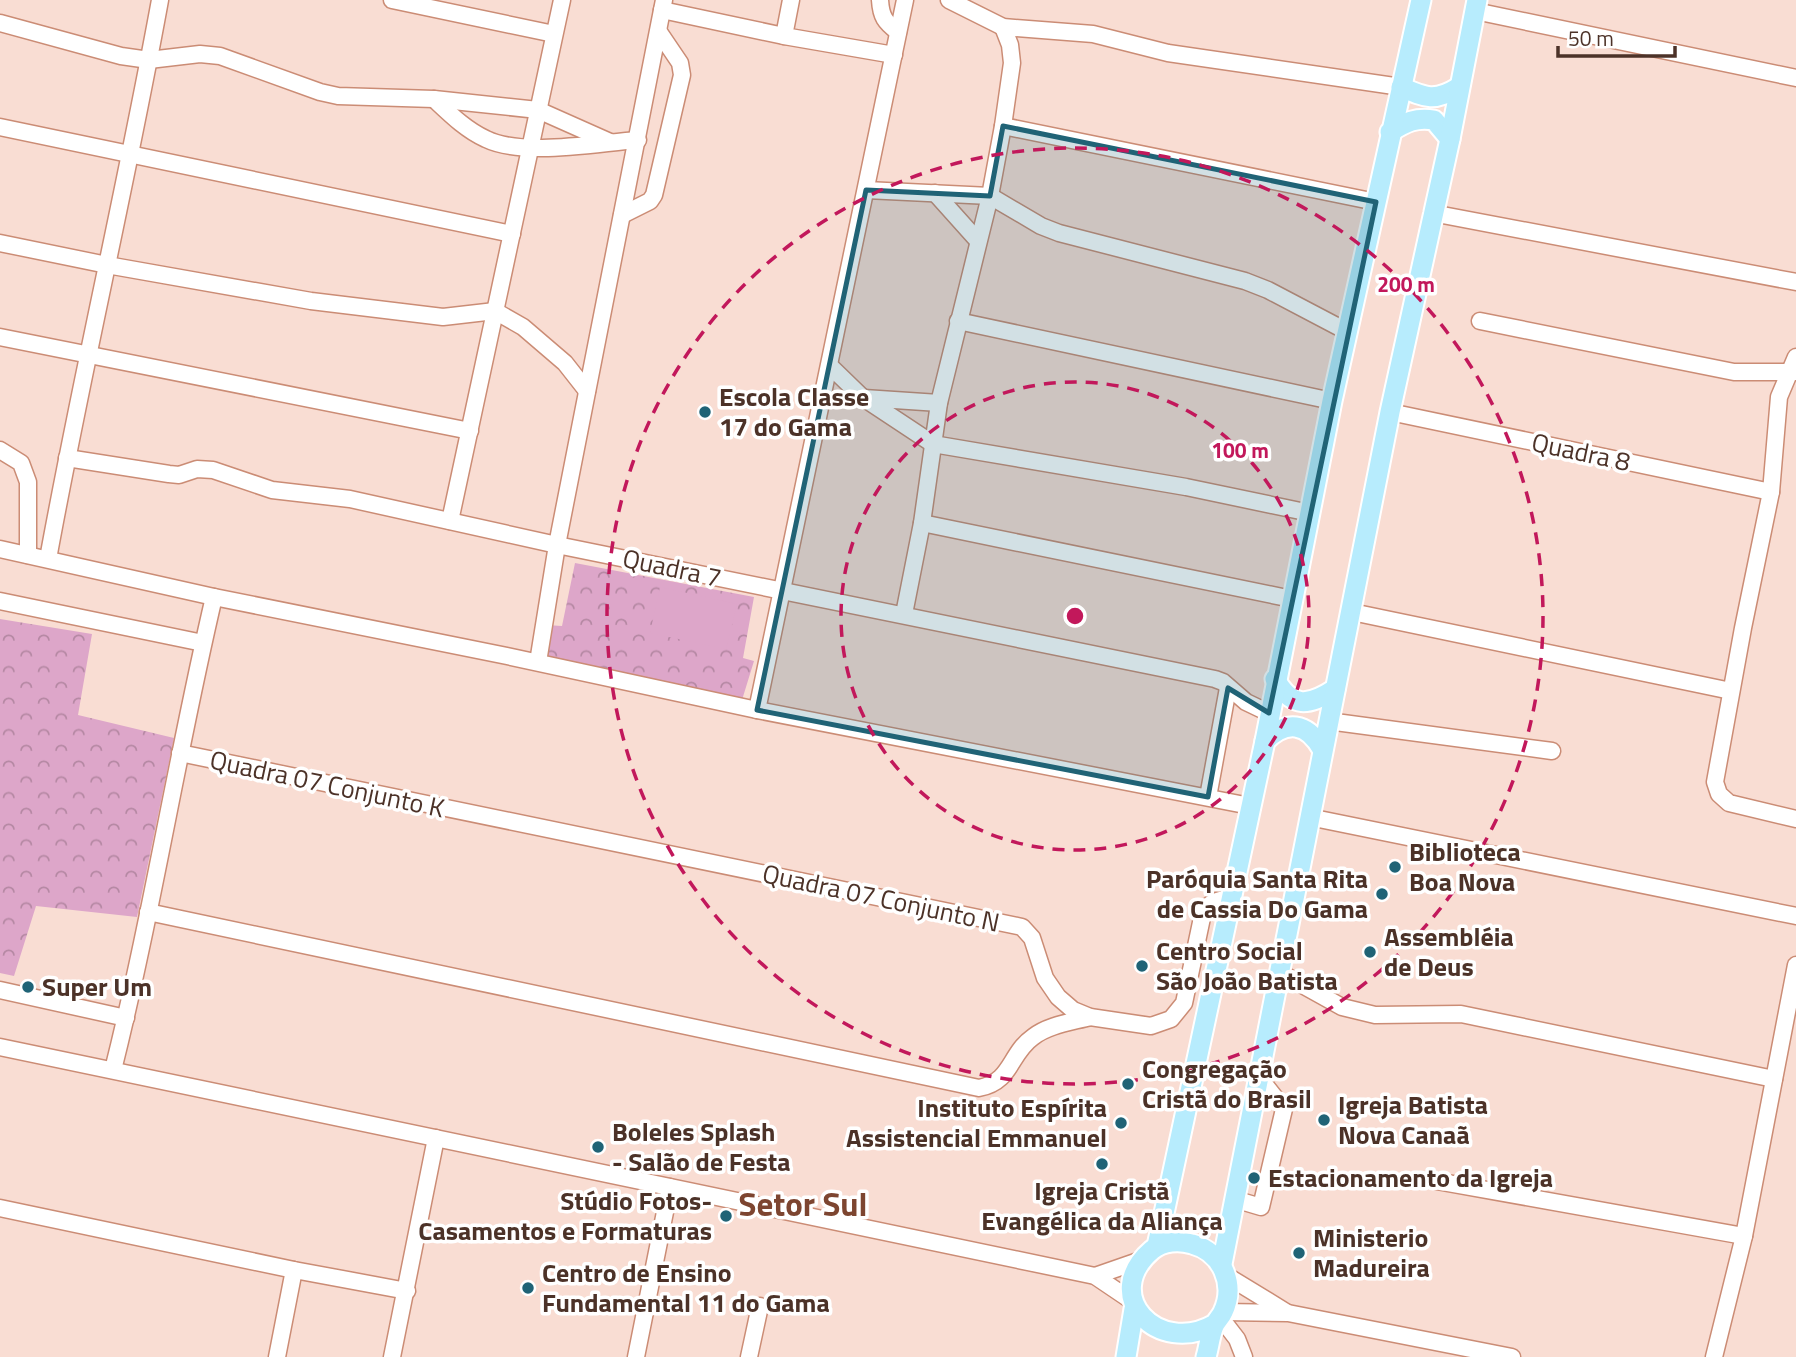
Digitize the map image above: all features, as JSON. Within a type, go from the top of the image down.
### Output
[{"type":"main road","points":[[1157,1246],[1265,741],[1275,679],[1332,401],[1419,0]]},
{"type":"main road","points":[[1206,1357],[1228,1294],[1224,1270],[1234,1199],[1390,412],[1450,139],[1476,5]]},
{"type":"main road","points":[[1401,87],[1430,97],[1444,96],[1459,86]]},
{"type":"main road","points":[[1390,132],[1408,121],[1421,118],[1434,120],[1450,139]]},
{"type":"main road","points":[[1275,679],[1283,693],[1295,701],[1313,701],[1335,689]]},
{"type":"main road","points":[[1265,741],[1275,731],[1303,728],[1322,748]]},
{"type":"main road","points":[[1126,1357],[1133,1305],[1132,1279],[1141,1260],[1157,1246],[1181,1241],[1204,1247],[1224,1270]]},
{"type":"main road","points":[[1133,1305],[1141,1321],[1164,1336],[1191,1337],[1204,1332],[1219,1318]]},
{"type":"street","points":[[48,559],[66,458],[131,153],[160,0]]},
{"type":"street","points":[[392,0],[554,34]]},
{"type":"street","points":[[450,521],[562,0]]},
{"type":"street","points":[[783,36],[791,0]]},
{"type":"street","points":[[880,0],[881,15],[886,23],[898,32]]},
{"type":"street","points":[[757,710],[905,0]]},
{"type":"street","points":[[949,0],[1003,27],[1093,34],[1168,53],[1401,87]]},
{"type":"street","points":[[538,662],[557,545],[663,5],[783,36],[894,55]]},
{"type":"street","points":[[1476,5],[1796,78]]},
{"type":"street","points":[[0,23],[121,56],[149,60],[200,54],[220,56],[338,96],[434,99],[538,110],[610,142]]},
{"type":"street","points":[[904,614],[922,523],[939,403],[990,196],[1003,126],[1012,63],[1010,45],[1003,27]]},
{"type":"street","points":[[622,215],[650,201],[654,195],[682,75],[680,62],[659,33]]},
{"type":"street","points":[[434,99],[466,128],[488,141],[530,149],[638,139]]},
{"type":"street","points":[[1003,126],[1376,202]]},
{"type":"street","points":[[0,127],[512,234]]},
{"type":"street","points":[[866,190],[990,196],[1041,226],[1059,233],[1245,281],[1268,290],[1348,332]]},
{"type":"street","points":[[936,193],[978,241]]},
{"type":"street","points":[[1432,213],[1796,282]]},
{"type":"street","points":[[0,243],[311,301],[443,317],[495,310],[523,327],[565,363],[587,391]]},
{"type":"street","points":[[958,321],[1332,401]]},
{"type":"street","points":[[1480,321],[1734,372],[1795,367]]},
{"type":"street","points":[[0,337],[470,431]]},
{"type":"street","points":[[830,366],[862,397],[933,444],[1186,487],[1310,513]]},
{"type":"street","points":[[1795,367],[1779,397],[1771,492],[1715,782],[1719,794],[1729,803],[1796,819]]},
{"type":"street","points":[[862,397],[939,403]]},
{"type":"street","name":"Quadra 8","points":[[1390,412],[1771,492]]},
{"type":"street","points":[[0,450],[21,463],[28,482],[28,555]]},
{"type":"street","name":"Quadra 7","points":[[66,458],[179,475],[206,469],[272,490],[350,499],[557,545],[1214,679],[1247,702],[1269,713]]},
{"type":"street","points":[[922,523],[1292,599]]},
{"type":"street","points":[[0,549],[214,597],[538,662],[757,710],[1251,806]]},
{"type":"street","points":[[113,1070],[214,597]]},
{"type":"street","points":[[0,601],[203,643]]},
{"type":"street","points":[[1352,612],[1731,691]]},
{"type":"street","points":[[1208,797],[1228,688]]},
{"type":"street","points":[[1328,721],[1552,751]]},
{"type":"street","name":"Quadra 07 Conjunto K","points":[[180,753],[741,869]]},
{"type":"street","points":[[1310,817],[1796,916]]},
{"type":"street","name":"Quadra 07 Conjunto N","points":[[741,869],[1022,926],[1032,938],[1045,978],[1058,997],[1073,1010],[1090,1017]]},
{"type":"street","points":[[148,912],[979,1088],[992,1085],[1001,1079],[1024,1044],[1034,1035],[1049,1028],[1090,1017],[1151,1026],[1171,1019],[1184,1003],[1203,913],[1208,905],[1217,900],[1231,898]]},
{"type":"street","points":[[1714,1357],[1744,1236],[1796,965]]},
{"type":"street","points":[[1279,972],[1342,1007],[1375,1015],[1461,1014],[1774,1079]]},
{"type":"street","points":[[0,990],[126,1018]]},
{"type":"street","points":[[0,1047],[1095,1276],[1133,1305]]},
{"type":"street","points":[[1234,1199],[1261,1207],[1284,1109],[1258,1076]]},
{"type":"street","points":[[392,1357],[436,1138]]},
{"type":"street","points":[[1431,1180],[1744,1236]]},
{"type":"street","points":[[636,1357],[670,1187]]},
{"type":"street","points":[[0,1208],[407,1291]]},
{"type":"street","points":[[1095,1276],[1141,1260]]},
{"type":"street","points":[[277,1357],[294,1270]]},
{"type":"street","points":[[1224,1270],[1288,1313]]},
{"type":"street","points":[[749,1357],[760,1306]]},
{"type":"street","points":[[1219,1318],[1288,1313],[1512,1357]]},
{"type":"street","points":[[1219,1318],[1237,1339],[1244,1357]]},
{"type":"highlighted area","points":[[1003,126],[1376,202],[1269,713],[1228,688],[1208,797],[757,710],[866,190],[990,196]]},
{"type":"green space","points":[[575,563],[754,597],[743,658],[754,661],[742,700],[543,659],[546,625],[562,626]]},
{"type":"green space","points":[[660,587],[737,604],[726,649],[650,633]]},
{"type":"green space","points":[[0,619],[92,634],[78,715],[174,738],[137,917],[36,906],[14,976],[0,973]]},
{"type":"place","name":"Escola Classe 17 do Gama","points":[[705,412]]},
{"type":"place","name":"Biblioteca Boa Nova","points":[[1395,867]]},
{"type":"place","name":"Paróquia Santa Rita de Cassia Do Gama","points":[[1382,894]]},
{"type":"place","name":"Assembléia de Deus","points":[[1370,952]]},
{"type":"place","name":"Centro Social São João Batista","points":[[1142,966]]},
{"type":"place","name":"Super Um","points":[[28,987]]},
{"type":"place","name":"Congregação Cristã do Brasil","points":[[1128,1084]]},
{"type":"place","name":"Igreja Batista Nova Canaã","points":[[1324,1120]]},
{"type":"place","name":"Instituto Espírita Assistencial Emmanuel","points":[[1121,1123]]},
{"type":"place","name":"Boleles Splash - Salão de Festa","points":[[598,1147]]},
{"type":"place","name":"Igreja Cristã Evangélica da Aliança","points":[[1102,1164]]},
{"type":"place","name":"Estacionamento da Igreja","points":[[1254,1178]]},
{"type":"place","name":"Stúdio Fotos- Casamentos e Formaturas","points":[[726,1216]]},
{"type":"place","name":"Ministerio Madureira","points":[[1299,1253]]},
{"type":"place","name":"Centro de Ensino Fundamental 11 do Gama","points":[[528,1288]]},
{"type":"district","name":"Setor Sul","points":[[803,1204]]}]
